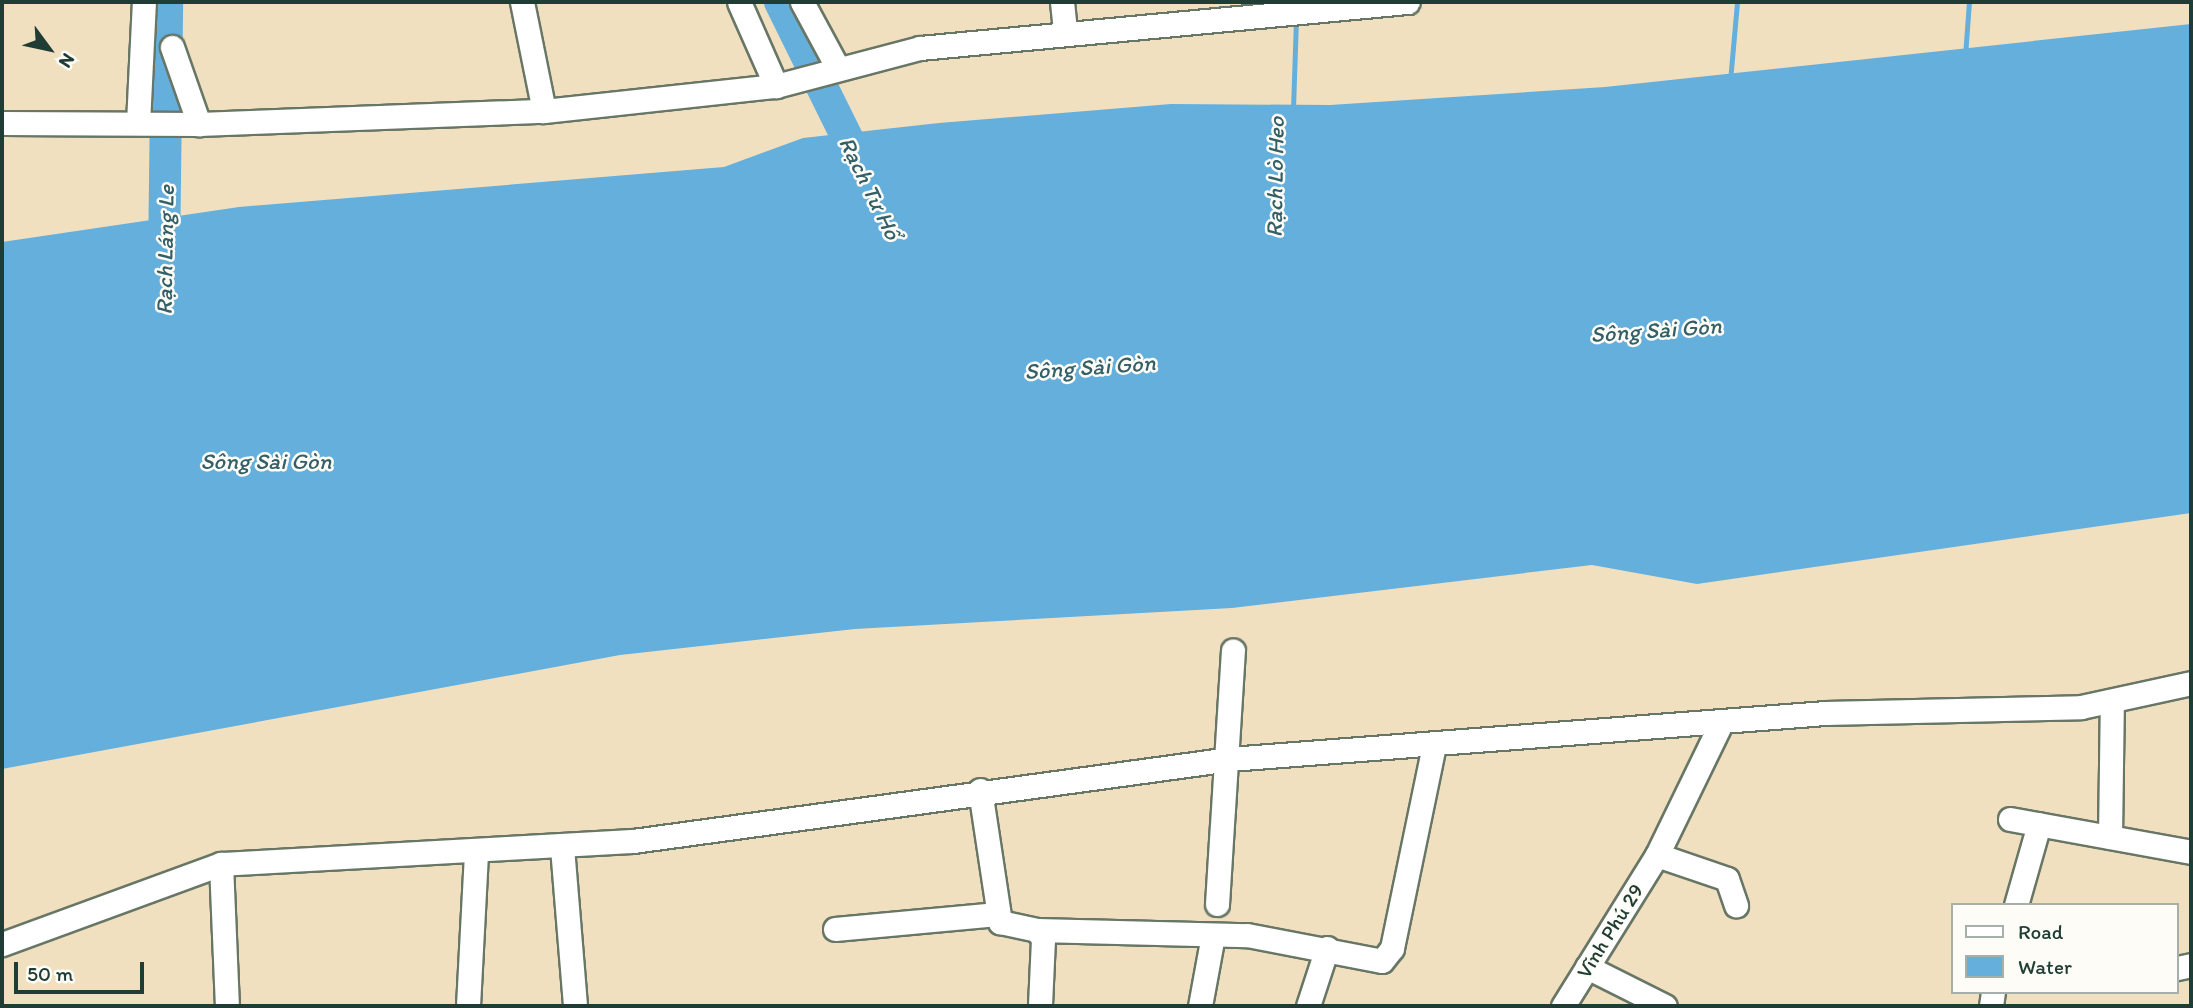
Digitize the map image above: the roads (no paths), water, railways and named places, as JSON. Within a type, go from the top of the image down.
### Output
[{"type":"street","points":[[143,122],[144,2]]},
{"type":"street","points":[[522,2],[544,111]]},
{"type":"street","points":[[739,2],[782,83]]},
{"type":"street","points":[[802,2],[831,67]]},
{"type":"street","points":[[1062,2],[1065,32]]},
{"type":"street","points":[[2,123],[200,124],[544,111],[782,83],[831,67],[920,48],[1300,7],[1408,2]]},
{"type":"street","points":[[172,47],[200,124]]},
{"type":"street","points":[[1216,904],[1230,759],[1233,651]]},
{"type":"street","points":[[2,944],[221,864],[476,854],[562,847],[1230,759],[1713,725],[1825,713],[2112,702],[2191,683]]},
{"type":"street","points":[[2110,837],[2112,702]]},
{"type":"street","name":"Vĩnh Phú 29","points":[[1563,1006],[1657,855],[1713,725]]},
{"type":"street","points":[[835,929],[997,914],[1015,928],[1213,935],[1327,948],[1382,961],[1389,957],[1434,745]]},
{"type":"street","points":[[980,790],[997,914]]},
{"type":"street","points":[[2010,819],[2191,852]]},
{"type":"street","points":[[2017,903],[2039,824]]},
{"type":"street","points":[[562,847],[575,1006]]},
{"type":"street","points":[[468,1006],[476,854]]},
{"type":"street","points":[[1657,855],[1727,879],[1736,905]]},
{"type":"street","points":[[221,864],[228,1006]]},
{"type":"street","points":[[1037,930],[1043,939],[1040,1006]]},
{"type":"street","points":[[1200,1006],[1213,935]]},
{"type":"street","points":[[1308,1006],[1327,948]]},
{"type":"street","points":[[1587,967],[1665,1006]]},
{"type":"water","name":"Sông Sài Gòn","points":[[2191,24],[2191,513],[1697,584],[1592,565],[1232,608],[855,629],[620,655],[2,769],[2,242],[239,207],[724,167],[803,138],[939,123],[1171,104],[1330,105],[1605,87]]},
{"type":"waterway","name":"Rạch Láng Le","points":[[164,262],[167,2]]},
{"type":"waterway","name":"Rạch Tư Hổ","points":[[780,2],[863,170]]},
{"type":"waterway","points":[[1730,81],[1737,2]]},
{"type":"waterway","points":[[1965,56],[1969,2]]},
{"type":"waterway","name":"Rạch Lò Heo","points":[[1293,109],[1296,17]]}]
